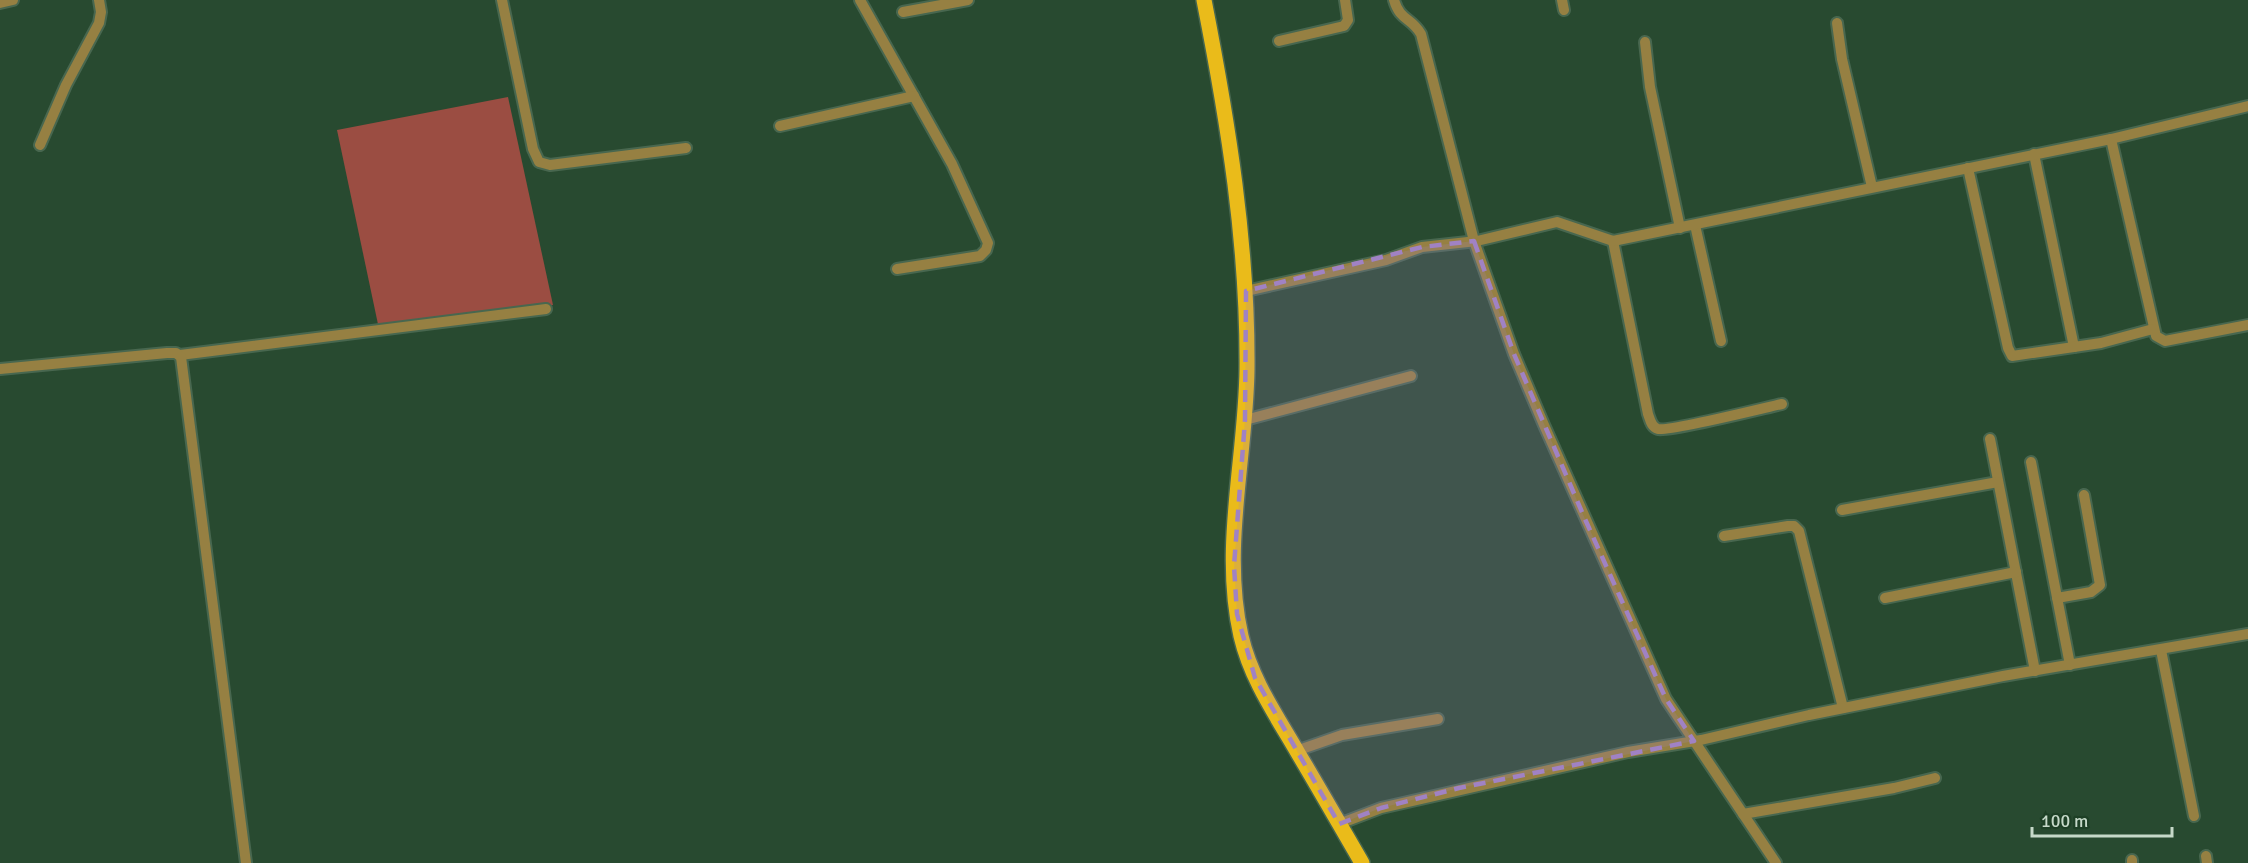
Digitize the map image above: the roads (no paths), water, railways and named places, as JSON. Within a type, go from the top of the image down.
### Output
[{"type":"main road","points":[[1204,0],[1235,182],[1246,291],[1245,420],[1235,539],[1237,614],[1250,666],[1271,709],[1362,863]]},
{"type":"street","points":[[0,3],[13,0]]},
{"type":"street","points":[[40,145],[66,85],[99,23],[101,12],[99,0]]},
{"type":"street","points":[[501,0],[533,149],[539,162],[550,165],[686,148]]},
{"type":"street","points":[[860,0],[952,164],[986,233],[988,245],[980,256],[897,269]]},
{"type":"street","points":[[908,8],[968,0]]},
{"type":"street","points":[[1280,41],[1344,26],[1348,20],[1345,0]]},
{"type":"street","points":[[1394,0],[1399,15],[1412,22],[1421,34],[1474,241],[1514,354],[1585,519],[1666,699],[1776,863]]},
{"type":"street","points":[[1837,23],[1842,59],[1872,187]]},
{"type":"street","points":[[1645,42],[1650,87],[1680,228]]},
{"type":"street","points":[[780,126],[914,96]]},
{"type":"street","points":[[1246,291],[1386,260],[1422,247],[1474,241],[1562,222],[1602,240],[1613,242],[2111,139],[2248,106]]},
{"type":"street","points":[[2111,139],[2153,329],[2159,340],[2165,341],[2248,325]]},
{"type":"street","points":[[2034,154],[2074,347]]},
{"type":"street","points":[[1968,168],[2009,352],[2016,357],[2113,340],[2153,329]]},
{"type":"street","points":[[1695,225],[1721,341]]},
{"type":"street","points":[[1613,242],[1647,414],[1655,428],[1659,430],[1686,425],[1782,404]]},
{"type":"street","points":[[0,369],[167,352],[180,356],[546,309]]},
{"type":"street","points":[[180,356],[246,863]]},
{"type":"street","points":[[1245,420],[1411,376]]},
{"type":"street","points":[[1990,439],[2035,671]]},
{"type":"street","points":[[2031,462],[2070,665]]},
{"type":"street","points":[[1842,510],[1998,482]]},
{"type":"street","points":[[2057,598],[2091,592],[2100,585],[2084,495]]},
{"type":"street","points":[[1724,536],[1788,526],[1794,526],[1799,531],[1843,708]]},
{"type":"street","points":[[1885,598],[2016,572]]},
{"type":"street","points":[[1339,824],[1381,808],[1459,788],[1694,741],[1843,708],[2035,671],[2248,634]]},
{"type":"street","points":[[2161,650],[2194,816]]},
{"type":"street","points":[[1296,751],[1342,735],[1438,719]]},
{"type":"street","points":[[1743,814],[1894,788],[1935,777]]}]
